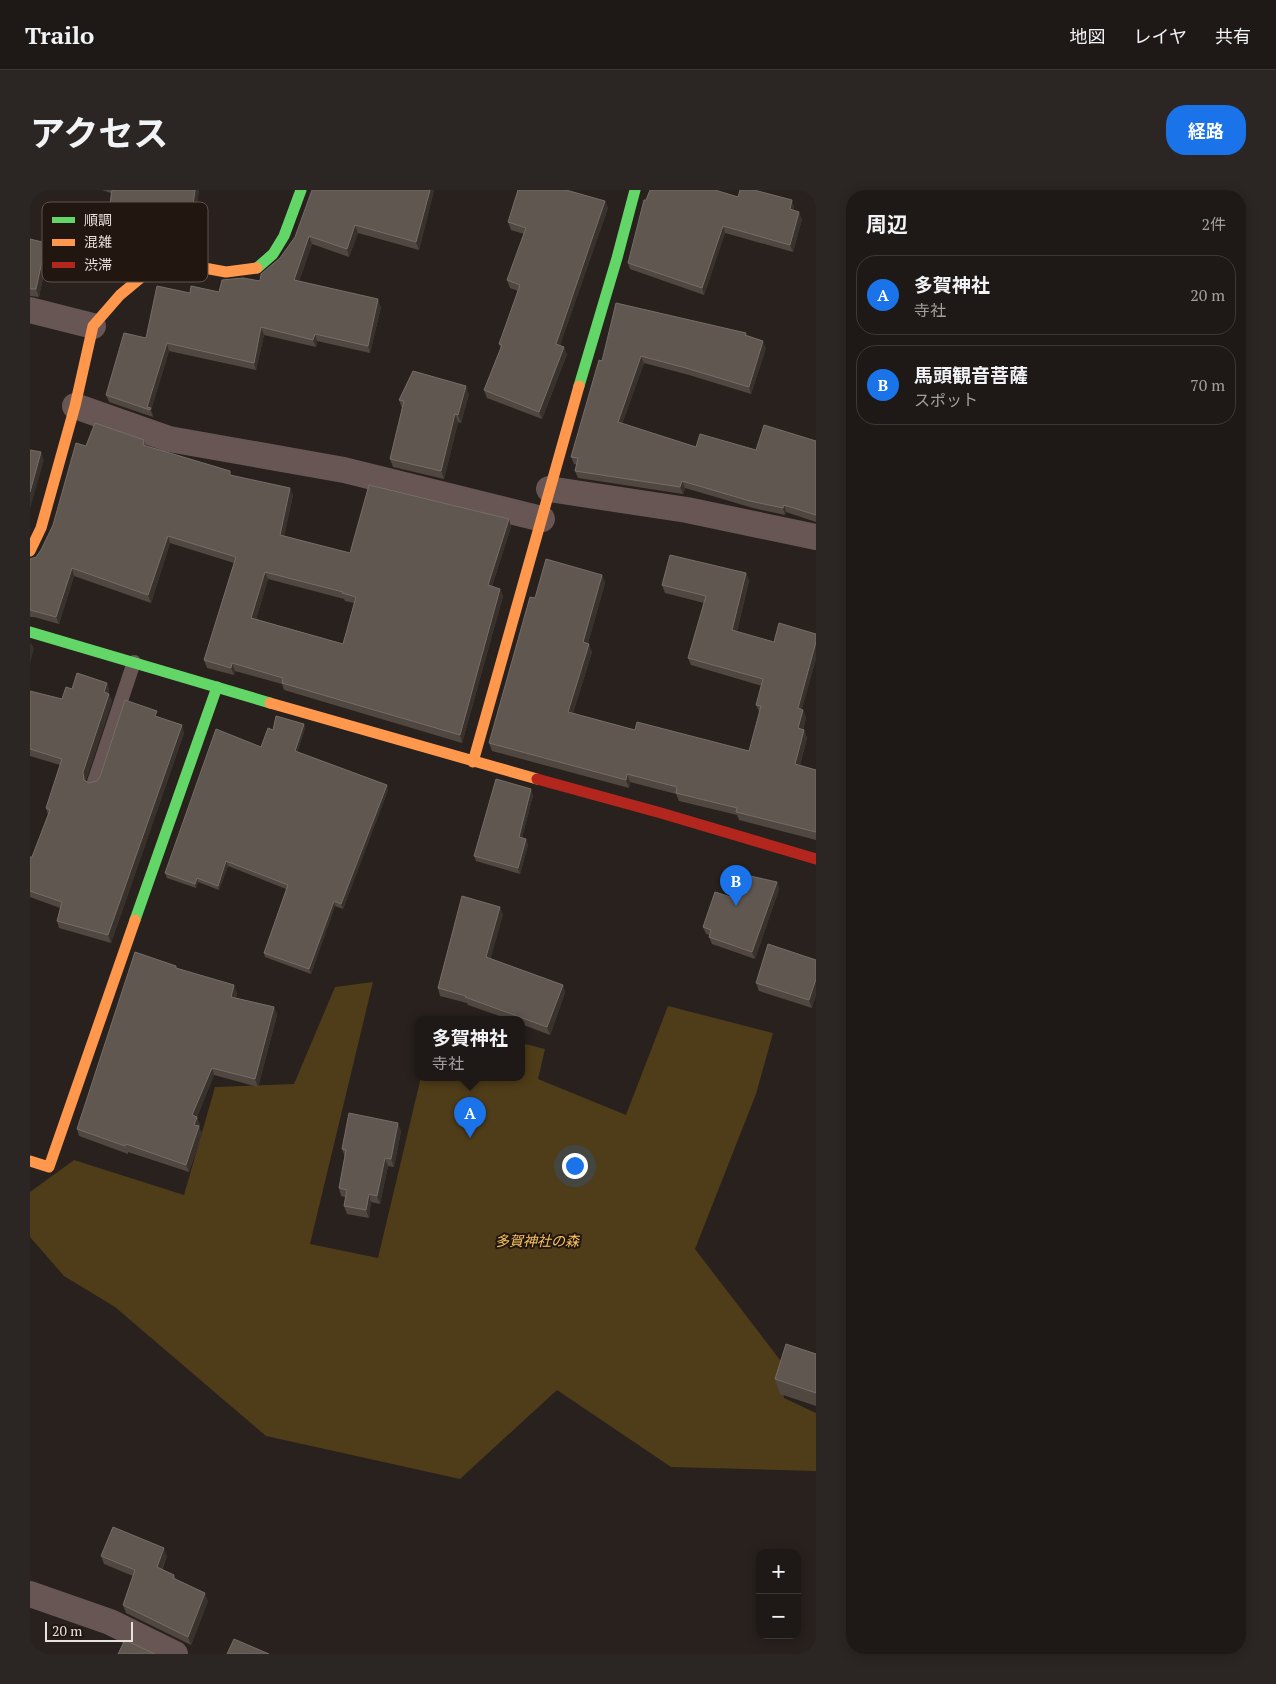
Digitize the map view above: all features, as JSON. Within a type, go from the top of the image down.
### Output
[{"type":"street","points":[[208,269],[226,272],[256,268],[273,254],[284,236],[302,190]]},
{"type":"street","points":[[473,762],[549,489],[615,268],[635,190]]},
{"type":"street","points":[[30,551],[42,528],[75,406],[93,326],[120,295],[136,282]]},
{"type":"street","points":[[30,310],[93,326]]},
{"type":"street","points":[[75,406],[169,439],[344,470],[542,518]]},
{"type":"street","points":[[549,489],[687,510],[816,538]]},
{"type":"street","points":[[30,632],[473,762],[816,859]]},
{"type":"street","points":[[30,1161],[49,1167],[217,687]]},
{"type":"street","points":[[30,1594],[110,1622],[175,1654]]},
{"type":"lane","points":[[94,782],[134,662]]},
{"type":"green space","name":"多賀神社の森","points":[[373,982],[310,1244],[378,1258],[420,1081],[525,1081],[525,1044],[545,1049],[538,1079],[626,1115],[668,1006],[773,1033],[756,1094],[695,1249],[780,1360],[784,1398],[816,1413],[816,1471],[671,1467],[557,1390],[460,1479],[266,1436],[115,1307],[64,1276],[30,1237],[30,1192],[74,1160],[184,1195],[215,1087],[294,1084],[335,987]]},
{"type":"building","points":[[112,190],[195,190],[193,202],[110,202]]},
{"type":"building","points":[[312,190],[430,190],[416,242],[355,225],[347,249],[309,236],[294,280],[378,299],[368,346],[315,334],[313,340],[261,327],[254,363],[167,343],[147,407],[151,408],[150,410],[106,395],[124,333],[146,338],[157,286],[190,293],[191,286],[219,292],[222,280],[243,278],[260,281],[261,274],[280,258],[295,237]]},
{"type":"building","points":[[518,190],[566,190],[605,201],[556,344],[564,347],[539,412],[484,390],[502,345],[499,344],[520,285],[507,280],[526,228],[508,222]]},
{"type":"building","points":[[650,190],[715,190],[738,197],[740,190],[754,190],[792,200],[790,209],[799,212],[790,245],[723,226],[702,288],[628,263],[644,200],[646,200]]},
{"type":"building","points":[[30,239],[42,242],[42,261],[36,289],[30,289]]},
{"type":"building","points":[[616,303],[746,333],[745,335],[763,341],[749,387],[641,356],[618,422],[696,447],[700,434],[756,450],[764,425],[816,441],[816,515],[784,505],[783,508],[750,501],[682,481],[680,487],[575,471],[578,458],[571,457],[599,360],[602,361]]},
{"type":"building","points":[[413,371],[466,386],[458,415],[455,414],[441,471],[390,459],[404,401],[399,400]]},
{"type":"building","points":[[95,423],[144,440],[143,445],[230,471],[230,475],[290,488],[280,535],[350,553],[369,485],[509,519],[488,585],[500,589],[460,735],[282,683],[283,678],[232,663],[231,668],[204,660],[236,557],[168,536],[148,595],[72,568],[56,617],[30,610],[30,559],[36,557],[41,550],[53,525],[76,443],[86,446]],"holes":[[[265,572],[356,597],[343,644],[251,618]]]},
{"type":"building","points":[[30,450],[41,452],[30,492]]},
{"type":"building","points":[[670,555],[746,573],[732,630],[774,642],[779,623],[816,634],[816,642],[798,708],[803,710],[798,728],[804,730],[795,764],[816,770],[816,832],[736,812],[737,808],[676,793],[677,787],[627,774],[626,780],[489,743],[530,597],[535,598],[546,559],[602,575],[583,642],[589,644],[568,712],[635,730],[637,722],[749,751],[761,706],[756,705],[763,679],[688,658],[706,596],[662,585]]},
{"type":"building","points":[[77,673],[107,683],[104,692],[109,694],[83,772],[84,780],[89,783],[97,781],[100,777],[125,700],[157,711],[155,716],[182,725],[108,935],[57,921],[62,902],[30,891],[30,857],[32,857],[50,810],[46,808],[62,759],[30,749],[30,691],[62,699],[66,687],[72,689]]},
{"type":"building","points":[[276,716],[304,724],[295,751],[387,785],[341,904],[334,901],[309,969],[264,953],[288,885],[226,861],[218,886],[197,878],[195,884],[165,873],[216,729],[261,747],[268,728],[273,730]]},
{"type":"building","points":[[496,779],[531,789],[519,837],[526,839],[518,868],[474,856]]},
{"type":"building","points":[[741,874],[777,882],[752,952],[709,937],[711,930],[703,927],[715,892],[734,898]]},
{"type":"building","points":[[462,896],[500,907],[486,957],[563,985],[547,1027],[525,1019],[525,1016],[517,1016],[466,996],[438,988]]},
{"type":"building","points":[[768,944],[816,960],[816,979],[809,1000],[756,983]]},
{"type":"building","points":[[135,952],[176,966],[176,968],[234,985],[231,997],[274,1007],[255,1079],[212,1068],[192,1115],[197,1117],[194,1125],[199,1126],[186,1165],[77,1129]]},
{"type":"building","points":[[349,1113],[398,1123],[391,1159],[385,1158],[377,1196],[369,1194],[366,1210],[344,1206],[347,1190],[339,1188],[346,1150],[342,1149]]},
{"type":"building","points":[[786,1344],[816,1354],[816,1393],[775,1379]]},
{"type":"building","points":[[113,1527],[164,1548],[157,1567],[174,1575],[173,1578],[205,1593],[188,1637],[123,1605],[135,1570],[101,1556]]},
{"type":"building","points":[[234,1639],[269,1654],[227,1654]]},
{"type":"building","points":[[125,1640],[155,1654],[118,1654]]},
{"type":"traffic: fast","points":[[257,268],[273,254],[284,236],[301,190]]},
{"type":"traffic: fast","points":[[579,386],[635,190]]},
{"type":"traffic: fast","points":[[30,632],[270,703]]},
{"type":"traffic: fast","points":[[135,920],[217,687]]},
{"type":"traffic: slow","points":[[208,269],[226,272],[257,268]]},
{"type":"traffic: slow","points":[[30,551],[41,528],[75,406],[93,326],[120,295],[136,282]]},
{"type":"traffic: slow","points":[[473,762],[579,386]]},
{"type":"traffic: slow","points":[[270,703],[537,779]]},
{"type":"traffic: slow","points":[[30,1161],[49,1167],[135,920]]},
{"type":"traffic: jam","points":[[537,779],[816,859]]},
{"type":"place","name":"馬頭観音菩薩","points":[[736,906]]},
{"type":"place","name":"多賀神社","points":[[470,1138]]}]
